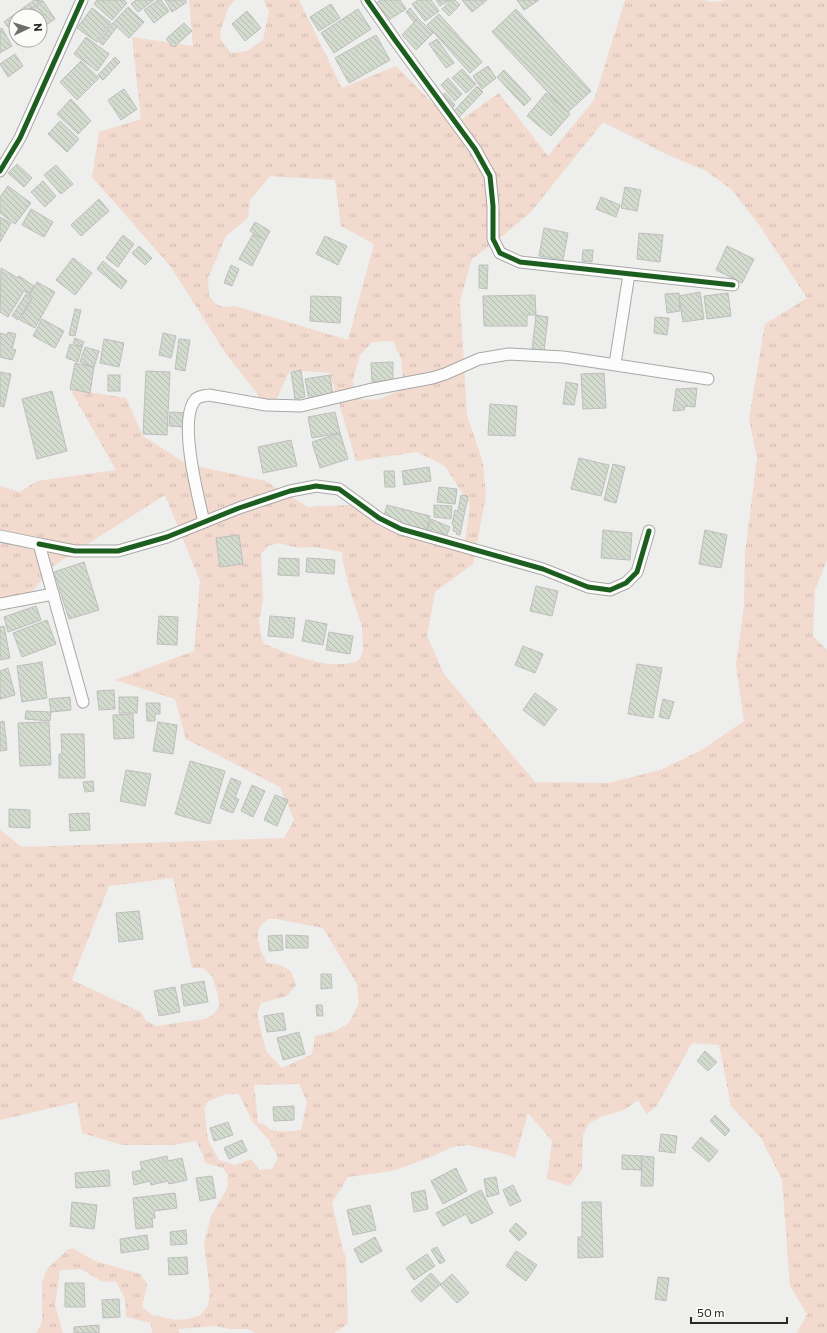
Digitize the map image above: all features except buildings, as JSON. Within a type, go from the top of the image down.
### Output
[{"type":"street","points":[[0,171],[20,138],[82,0]]},
{"type":"street","points":[[367,0],[475,149],[490,176],[493,206],[493,240],[500,253],[520,262],[733,286]]},
{"type":"street","points":[[615,364],[629,274]]},
{"type":"street","points":[[204,522],[192,469],[188,432],[190,410],[195,400],[201,396],[209,395],[266,405],[301,406],[368,390],[432,378],[479,359],[509,354],[564,357],[708,379]]},
{"type":"street","points":[[0,536],[75,551],[118,551],[167,537],[239,508],[290,492],[316,486],[339,489],[379,518],[401,528],[543,569],[588,587],[610,590],[626,583],[637,572],[649,531]]},
{"type":"street","points":[[39,544],[83,702]]},
{"type":"street","points":[[0,604],[53,594]]},
{"type":"green space","points":[[189,0],[235,0],[228,8],[220,32],[221,40],[231,53],[247,51],[263,40],[269,12],[264,0],[299,0],[342,88],[396,66],[454,125],[499,93],[548,156],[594,100],[625,0],[704,0],[711,2],[728,0],[827,0],[827,560],[815,590],[813,636],[827,650],[827,1333],[797,1333],[807,1314],[790,1286],[782,1180],[761,1138],[731,1106],[719,1045],[692,1043],[657,1105],[647,1114],[638,1100],[624,1110],[603,1116],[589,1123],[583,1135],[582,1168],[570,1186],[547,1179],[552,1141],[528,1113],[515,1158],[468,1145],[452,1147],[431,1157],[392,1171],[348,1177],[332,1203],[346,1258],[348,1324],[334,1333],[255,1333],[248,1329],[230,1329],[216,1326],[179,1329],[179,1333],[152,1333],[151,1323],[126,1317],[125,1299],[116,1281],[103,1282],[81,1269],[60,1270],[55,1305],[63,1333],[36,1333],[42,1323],[42,1282],[47,1269],[67,1250],[72,1248],[95,1261],[140,1274],[147,1284],[142,1307],[152,1315],[176,1320],[199,1316],[208,1306],[210,1292],[204,1243],[211,1217],[228,1186],[227,1174],[223,1168],[205,1163],[196,1141],[172,1145],[123,1145],[82,1133],[77,1102],[0,1120],[0,830],[22,847],[284,838],[294,820],[280,787],[186,739],[175,699],[115,680],[194,651],[200,581],[165,495],[53,566],[32,592],[0,598],[0,486],[20,492],[37,481],[116,470],[70,389],[126,398],[143,436],[187,464],[265,481],[308,507],[350,505],[465,541],[470,505],[445,466],[417,452],[356,461],[330,373],[290,370],[271,411],[226,354],[171,267],[92,177],[99,132],[141,119],[132,37],[193,46]],"holes":[[[603,122],[664,153],[706,171],[731,189],[760,226],[807,298],[765,324],[749,419],[757,458],[745,554],[744,606],[736,665],[744,721],[700,751],[660,770],[608,783],[535,782],[444,674],[427,636],[435,592],[473,564],[486,496],[483,463],[467,415],[460,301],[472,259],[530,213]],[[270,176],[335,180],[341,226],[374,244],[348,340],[235,306],[223,307],[216,304],[209,296],[208,278],[226,236],[248,218],[250,200]],[[393,341],[401,359],[404,388],[380,399],[362,400],[354,388],[353,380],[360,355],[372,342]],[[278,543],[299,548],[315,547],[342,552],[350,591],[362,626],[363,652],[358,661],[346,664],[322,663],[298,657],[264,644],[261,636],[259,619],[263,599],[261,554],[268,546]],[[173,878],[192,968],[203,968],[212,976],[218,995],[219,1006],[213,1015],[205,1019],[156,1026],[146,1021],[141,1012],[72,980],[109,886]],[[268,919],[276,919],[323,928],[357,984],[359,1003],[349,1023],[336,1031],[315,1036],[312,1054],[282,1068],[266,1051],[257,1013],[261,1003],[287,996],[296,985],[291,971],[280,965],[267,963],[258,940],[259,930],[262,924]],[[299,1084],[307,1102],[301,1130],[277,1131],[258,1123],[254,1085]],[[226,1094],[239,1094],[252,1121],[269,1140],[278,1158],[272,1169],[260,1170],[251,1159],[235,1165],[219,1160],[208,1140],[204,1108],[209,1101]]]},
{"type":"cycle path","points":[[0,171],[20,138],[82,0]]},
{"type":"cycle path","points":[[367,0],[475,149],[490,176],[493,206],[493,239],[500,253],[520,262],[733,285]]},
{"type":"cycle path","points":[[39,544],[75,551],[118,551],[167,537],[239,508],[290,491],[316,486],[339,489],[379,518],[401,529],[543,569],[588,587],[610,590],[626,583],[637,572],[649,531]]}]
